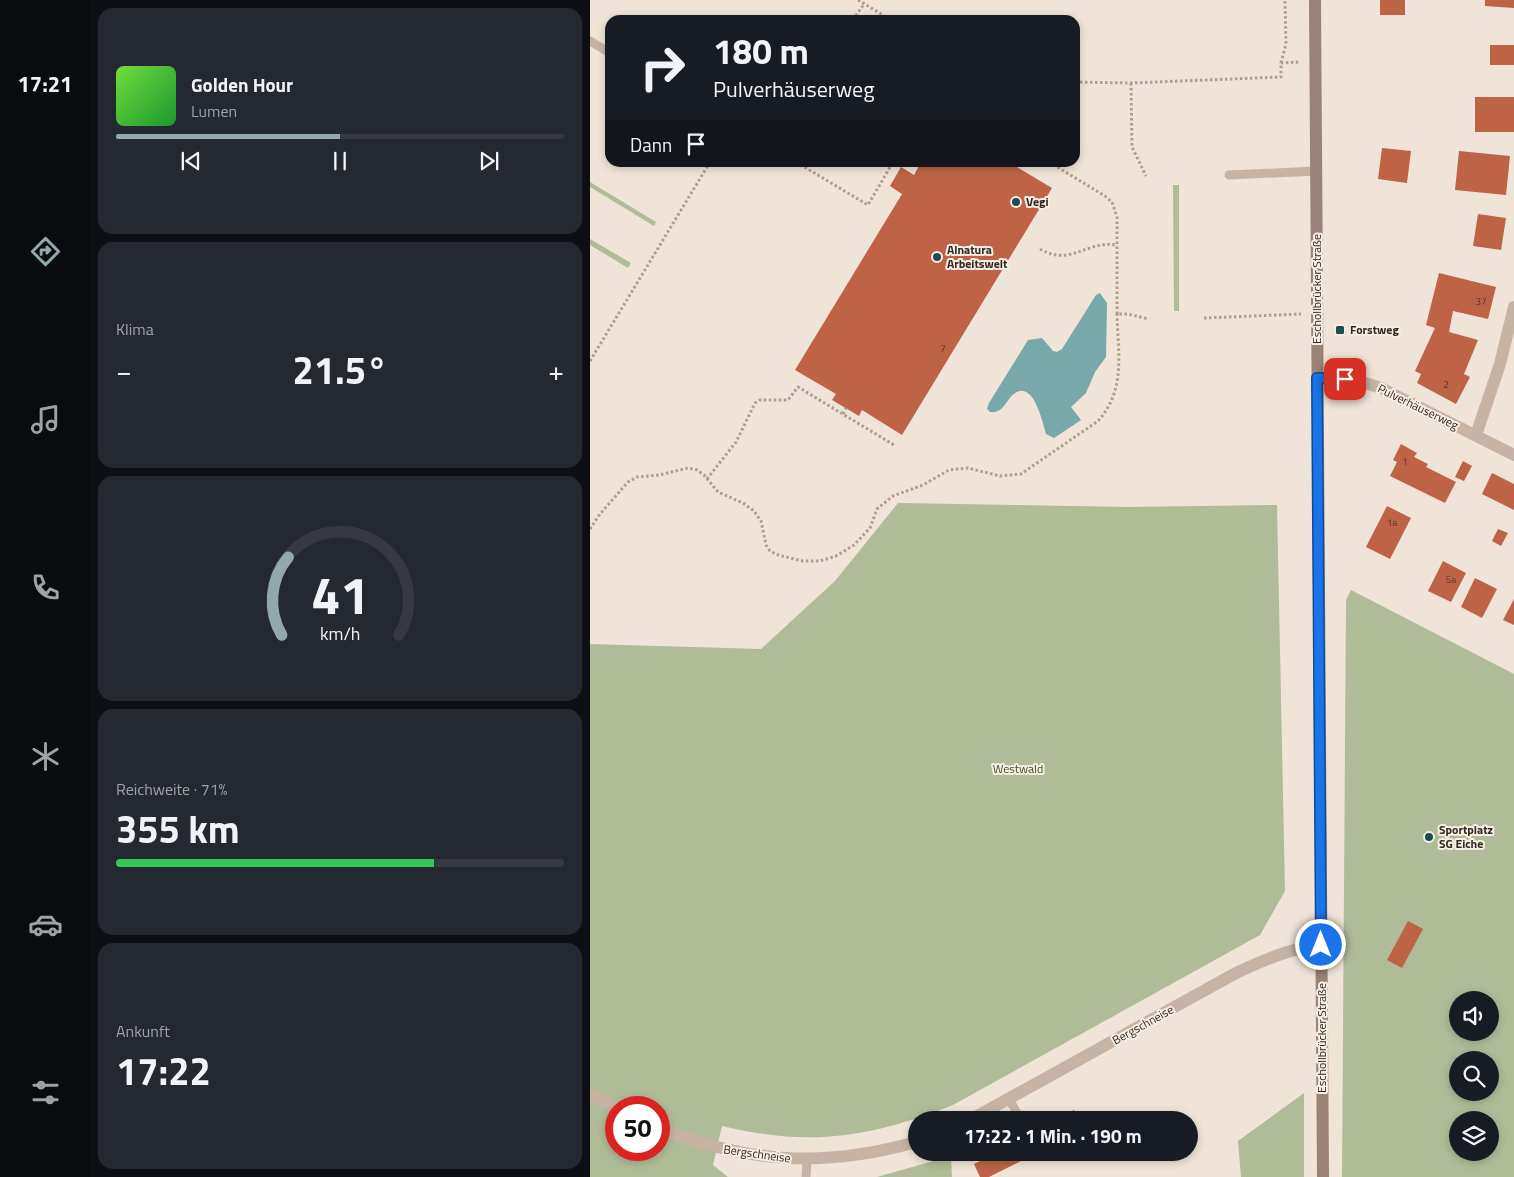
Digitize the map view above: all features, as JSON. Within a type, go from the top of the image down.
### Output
[{"type":"main road","name":"Eschollbrücker Straße","points":[[1315,0],[1323,1177]]},
{"type":"street","points":[[1476,435],[1498,372],[1514,307]]},
{"type":"street","name":"Pulverhäuserweg","points":[[1317,378],[1356,380],[1368,383],[1514,455]]},
{"type":"street","name":"Bergschneise","points":[[987,1111],[1236,973],[1275,956],[1304,947],[1321,945]]},
{"type":"street","points":[[590,1094],[605,1102]]},
{"type":"street","name":"Bergschneise","points":[[670,1132],[714,1147],[745,1154],[807,1160],[877,1153],[908,1144]]},
{"type":"lane","points":[[590,41],[605,49]]},
{"type":"lane","points":[[1228,175],[1317,171]]},
{"type":"lane","points":[[1009,1099],[1016,1111]]},
{"type":"lane","points":[[806,1177],[807,1160]]},
{"type":"path","points":[[858,0],[883,15]]},
{"type":"path","points":[[1080,82],[1281,77],[1281,63],[1286,44],[1284,0]]},
{"type":"path","points":[[856,15],[864,4]]},
{"type":"path","points":[[1281,63],[1316,62]]},
{"type":"path","points":[[1131,82],[1132,147],[1146,176]]},
{"type":"path","points":[[590,361],[707,167]]},
{"type":"path","points":[[804,167],[868,205],[890,167]]},
{"type":"path","points":[[590,530],[600,514],[628,482],[636,477],[660,475],[688,468],[697,470],[718,492],[743,503],[754,511],[761,521],[766,545],[778,555],[803,561],[820,561],[836,556],[854,545],[870,528],[877,509],[893,496],[923,485],[949,470],[968,468],[1000,476],[1021,474],[1098,421],[1107,411],[1117,389],[1118,217],[1112,202],[1056,167]]},
{"type":"path","points":[[1040,248],[1060,257],[1069,256],[1097,245],[1118,245]]},
{"type":"path","points":[[1118,314],[1149,319]]},
{"type":"path","points":[[1204,318],[1318,314]]},
{"type":"path","points":[[707,479],[736,442],[751,409],[760,400],[788,400],[798,387],[894,445]]},
{"type":"path","points":[[843,414],[846,408]]},
{"type":"green space","points":[[590,182],[656,222],[654,226],[590,187]]},
{"type":"green space","points":[[1173,185],[1179,185],[1179,311],[1174,311]]},
{"type":"green space","points":[[590,239],[631,263],[628,268],[590,245]]},
{"type":"green space","name":"Westwald","points":[[898,503],[1128,507],[1277,505],[1285,891],[1260,935],[953,1105],[937,1111],[908,1111],[908,1121],[866,1132],[839,1136],[783,1136],[722,1126],[713,1165],[728,1177],[590,1177],[590,644],[761,649],[835,581]]},
{"type":"green space","name":"Sportplatz SG Eiche","points":[[1351,590],[1514,674],[1514,1177],[1342,1177],[1346,600]]},
{"type":"green space","points":[[1304,1093],[1304,1177],[1241,1177],[1238,1141]]},
{"type":"green space","points":[[933,1161],[951,1161],[952,1177],[877,1177]]},
{"type":"water","points":[[1100,293],[1107,303],[1106,357],[1095,372],[1086,393],[1071,407],[1081,420],[1054,438],[1046,434],[1033,398],[1023,391],[1013,394],[999,410],[990,412],[987,409],[989,403],[1028,340],[1042,338],[1053,351],[1057,352],[1062,349],[1096,295]]},
{"type":"building","points":[[1380,0],[1405,0],[1405,15],[1380,15]]},
{"type":"building","points":[[1485,0],[1514,0],[1514,8],[1485,6]]},
{"type":"building","points":[[1490,45],[1514,45],[1514,65],[1490,65]]},
{"type":"building","points":[[1475,97],[1514,97],[1514,132],[1475,132]]},
{"type":"building","points":[[1382,148],[1411,151],[1407,183],[1378,179]]},
{"type":"building","points":[[1459,151],[1510,156],[1506,195],[1455,190]]},
{"type":"building","name":"Alnatura Arbeitswelt","points":[[901,167],[914,175],[918,167],[1017,167],[1052,188],[902,435],[862,410],[859,416],[832,400],[836,394],[795,370],[902,194],[890,186]]},
{"type":"building","points":[[1478,214],[1506,218],[1501,250],[1473,246]]},
{"type":"building","points":[[1439,273],[1496,287],[1488,319],[1453,311],[1449,332],[1478,340],[1464,374],[1470,377],[1456,404],[1417,383],[1421,374],[1415,371],[1435,328],[1426,325]]},
{"type":"building","points":[[1401,444],[1417,453],[1414,457],[1428,464],[1426,467],[1456,482],[1445,503],[1390,476],[1397,462],[1393,460]]},
{"type":"building","points":[[1463,461],[1472,466],[1464,481],[1455,477]]},
{"type":"building","points":[[1492,473],[1514,484],[1514,510],[1482,494]]},
{"type":"building","points":[[1387,506],[1411,518],[1390,559],[1366,547]]},
{"type":"building","points":[[1498,529],[1508,533],[1501,546],[1492,541]]},
{"type":"building","points":[[1443,561],[1466,573],[1451,602],[1428,591]]},
{"type":"building","points":[[1475,578],[1497,589],[1482,618],[1461,607]]},
{"type":"building","points":[[1514,599],[1514,625],[1503,620]]},
{"type":"building","points":[[1408,921],[1423,929],[1402,968],[1387,960]]},
{"type":"building","points":[[980,1161],[1021,1161],[989,1177],[980,1177],[974,1164]]},
{"type":"place","name":"Vegi","points":[[1016,202]]},
{"type":"place","name":"Alnatura Arbeitswelt","points":[[937,257]]},
{"type":"place","name":"Forstweg","points":[[1340,330]]},
{"type":"place","name":"Sportplatz SG Eiche","points":[[1429,837]]},
{"type":"route","points":[[1321,945],[1317,378],[1345,379]]}]
